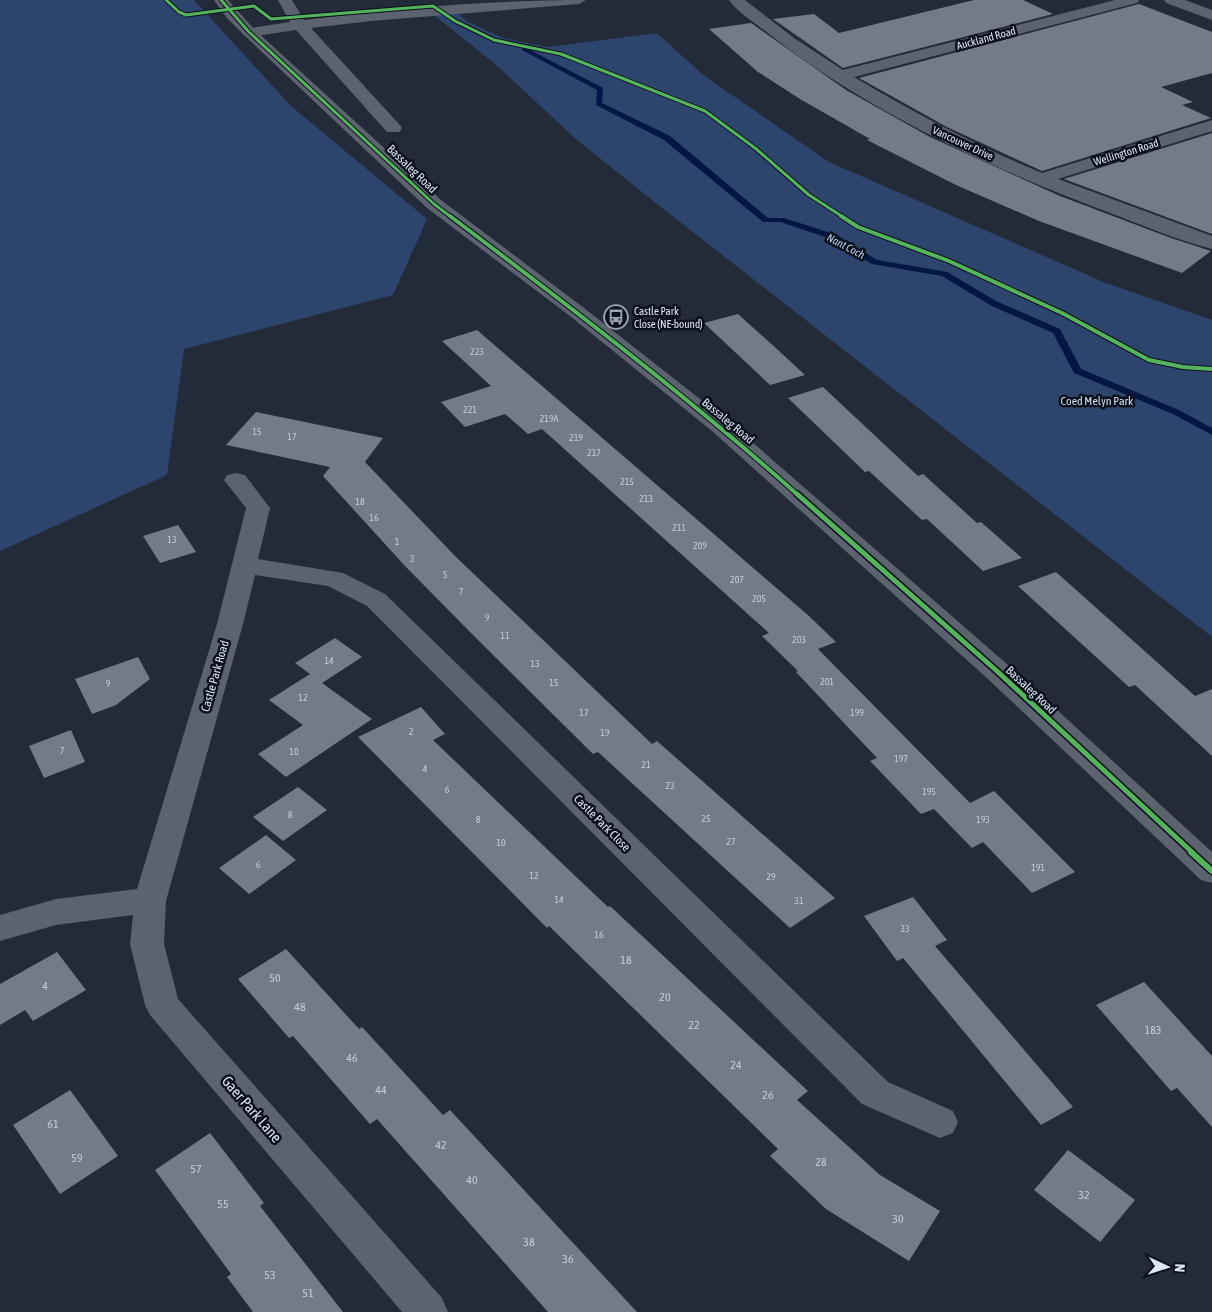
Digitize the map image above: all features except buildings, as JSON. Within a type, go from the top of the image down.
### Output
[{"type":"street","name":"Bassaleg Road","points":[[221,0],[231,14],[249,32],[434,204],[577,312],[720,426],[998,672],[1212,870]]},
{"type":"street","name":"Bassaleg Road","points":[[285,0],[299,24],[393,128]]},
{"type":"street","points":[[249,32],[371,16],[579,0]]},
{"type":"street","name":"Vancouver Drive","points":[[736,0],[770,28],[840,76],[920,122],[1040,179],[1125,214],[1212,243]]},
{"type":"street","name":"Auckland Road","points":[[840,76],[1132,0]]},
{"type":"street","points":[[1172,0],[1212,15]]},
{"type":"street","name":"Wellington Road","points":[[1040,179],[1212,125]]},
{"type":"street","name":"Castle Park Road","points":[[153,889],[245,565],[258,508],[236,480]]},
{"type":"street","name":"Castle Park Close","points":[[245,565],[334,579],[376,600],[875,1093],[940,1122]]},
{"type":"street","points":[[0,928],[78,906],[153,889]]},
{"type":"street","name":"Gaer Park Lane","points":[[153,889],[147,944],[162,1005],[428,1312]]},
{"type":"green space","points":[[0,0],[194,0],[291,106],[427,219],[393,295],[184,349],[167,475],[0,551]]},
{"type":"green space","name":"Coed Melyn Park","points":[[455,10],[466,21],[503,38],[547,47],[657,33],[703,75],[829,162],[1106,283],[1212,320],[1212,637],[662,208],[577,140],[494,63],[430,12]]},
{"type":"waterway","name":"Nant Coch","points":[[524,49],[601,89],[598,104],[667,138],[766,220],[781,220],[834,237],[875,262],[944,274],[993,303],[1057,331],[1077,371],[1176,412],[1212,432]]},
{"type":"cycle path","points":[[166,0],[179,12],[186,15],[254,6],[271,19],[433,6],[455,21],[494,40],[561,54],[616,74],[705,111],[755,148],[809,195],[858,227],[949,261],[1062,313],[1149,360],[1183,367],[1212,369]]},
{"type":"cycle path","points":[[221,0],[231,14],[249,32],[434,204],[577,312],[720,426],[998,672],[1212,871]]},
{"type":"place","name":"Castle Park Close (NE-bound)","points":[[616,317]]}]
